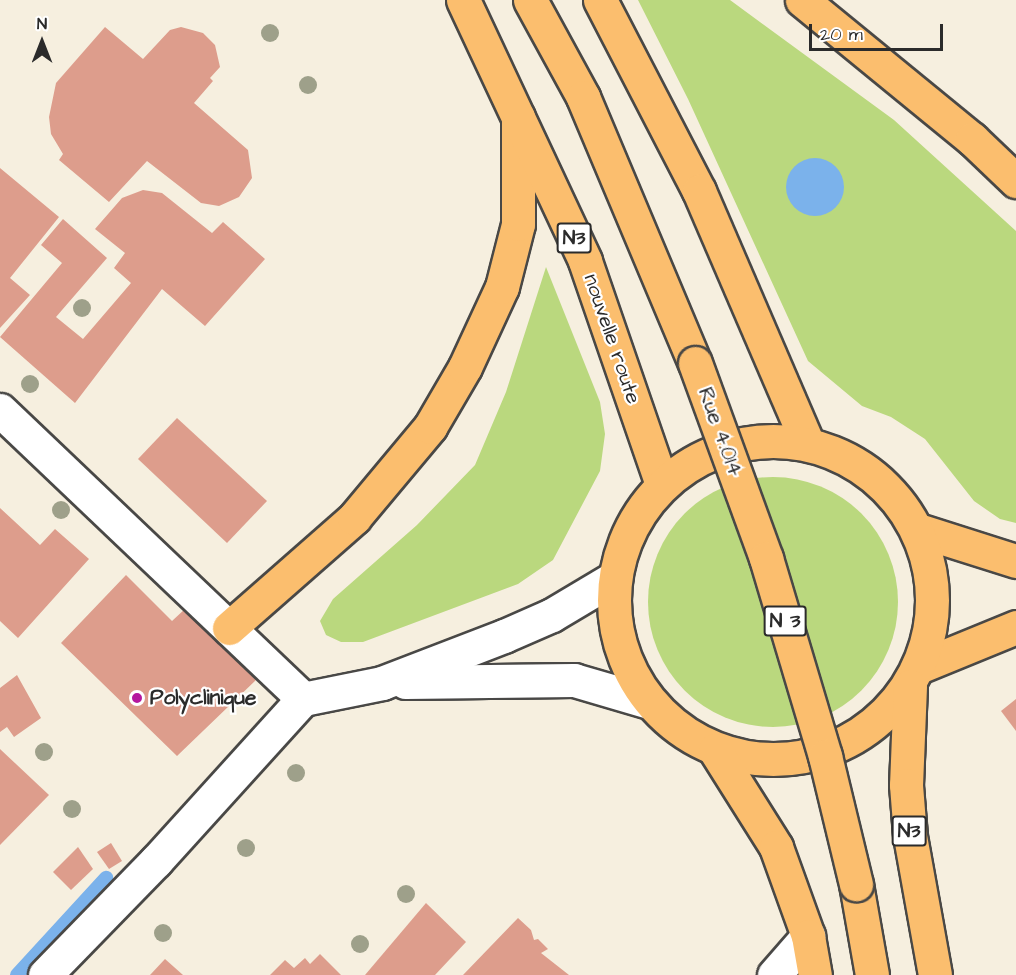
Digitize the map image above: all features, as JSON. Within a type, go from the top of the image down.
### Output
[{"type":"main road","name":"nouvelle route","points":[[463,0],[585,261],[662,484]]},
{"type":"main road","name":"Rue 4.014","points":[[530,0],[583,97],[696,363],[766,558],[825,756],[856,884],[872,975]]},
{"type":"main road","points":[[600,0],[699,191],[808,444]]},
{"type":"main road","points":[[804,1],[972,139],[1016,181]]},
{"type":"main road","points":[[229,628],[354,518],[430,427],[465,367],[502,287],[518,224],[518,117]]},
{"type":"main road","points":[[756,442],[808,444],[853,461],[890,491],[918,530],[933,574],[933,621],[915,676],[873,726],[824,752],[769,760],[716,750],[679,730],[649,702],[622,654],[614,622],[614,578],[631,527],[662,484],[716,452],[756,442]]},
{"type":"main road","points":[[918,530],[1016,561]]},
{"type":"main road","points":[[915,676],[1016,627]]},
{"type":"main road","name":"N3","points":[[915,676],[906,785],[910,836],[935,975]]},
{"type":"main road","points":[[716,750],[776,847],[808,936],[814,975]]},
{"type":"street","points":[[0,410],[303,699]]},
{"type":"street","points":[[45,975],[156,861],[303,699],[382,683],[542,619],[614,578]]},
{"type":"street","points":[[382,683],[574,680],[649,702]]},
{"type":"street","points":[[774,975],[808,936]]},
{"type":"green space","points":[[638,0],[730,0],[894,120],[1016,231],[1016,523],[1000,519],[974,501],[925,439],[891,417],[862,406],[808,361],[688,99]]},
{"type":"green space","points":[[546,267],[600,402],[605,434],[600,471],[553,560],[518,584],[363,642],[341,642],[326,635],[320,621],[333,599],[417,525],[475,465],[506,392]]},
{"type":"green space","points":[[773,477],[797,479],[821,486],[852,505],[870,523],[889,554],[896,578],[898,602],[896,626],[889,650],[870,681],[852,699],[821,718],[797,725],[773,727],[749,725],[725,718],[694,699],[676,681],[657,650],[650,626],[648,602],[650,578],[657,554],[676,523],[694,505],[725,486],[749,479]]},
{"type":"water","points":[[815,158],[831,163],[839,171],[844,187],[839,203],[831,211],[815,216],[799,211],[791,203],[786,187],[791,171],[799,163]]},
{"type":"building","points":[[105,27],[143,59],[170,30],[181,27],[203,33],[215,45],[220,67],[210,78],[213,81],[194,103],[248,150],[252,178],[239,197],[219,206],[201,203],[147,161],[109,202],[59,160],[63,154],[51,134],[49,117],[56,83]]},
{"type":"building","points":[[0,168],[59,217],[10,278],[30,295],[0,328]]},
{"type":"building","points":[[143,190],[162,193],[212,233],[223,222],[265,259],[205,326],[162,289],[75,403],[0,337],[62,263],[41,245],[63,219],[107,258],[56,317],[83,339],[131,283],[114,268],[125,253],[95,229],[122,198]]},
{"type":"building","points":[[177,418],[267,501],[227,543],[138,459]]},
{"type":"building","points":[[0,508],[40,545],[55,529],[89,559],[18,638],[0,621]]},
{"type":"building","points":[[126,575],[172,621],[186,608],[258,678],[177,756],[61,643]]},
{"type":"building","points":[[17,675],[41,718],[14,737],[7,727],[0,732],[0,688]]},
{"type":"building","points":[[1016,699],[1016,731],[1001,711]]},
{"type":"building","points":[[0,749],[49,795],[0,845]]},
{"type":"building","points":[[111,843],[122,861],[109,869],[97,852]]},
{"type":"building","points":[[78,847],[93,869],[71,890],[53,872]]},
{"type":"building","points":[[426,903],[466,942],[435,975],[365,975]]},
{"type":"building","points":[[518,918],[531,930],[534,940],[538,939],[548,949],[541,953],[569,975],[463,975]]},
{"type":"building","points":[[320,954],[341,975],[270,975],[285,960],[294,968],[305,958],[310,964]]},
{"type":"building","points":[[165,959],[183,975],[150,975]]},
{"type":"waterway","points":[[17,975],[106,878]]},
{"type":"place","name":"Polyclinique","points":[[137,698]]}]
